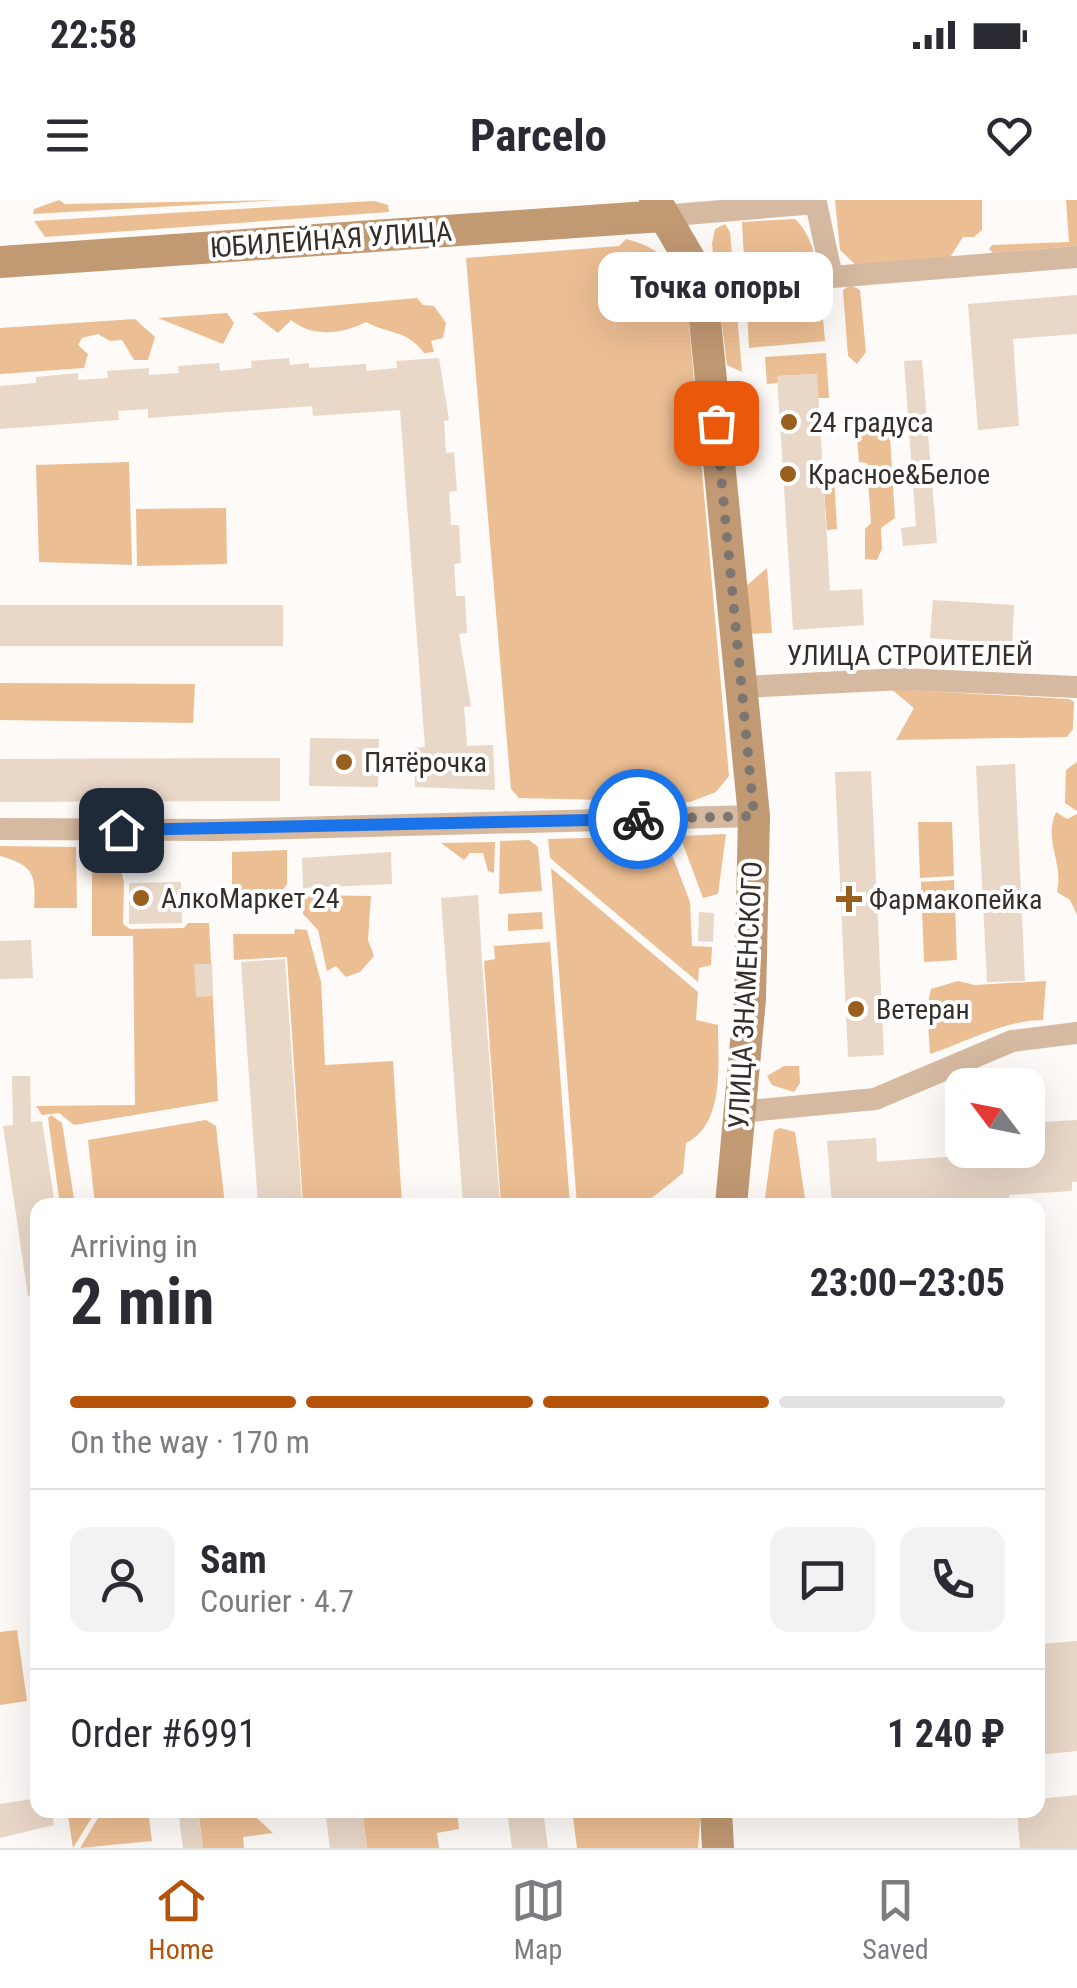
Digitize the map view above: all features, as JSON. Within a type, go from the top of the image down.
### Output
[{"type":"main road","name":"ЮБИЛЕЙНАЯ УЛИЦА","points":[[0,262],[659,208]]},
{"type":"main road","name":"УЛИЦА ЗНАМЕНСКОГО","points":[[659,208],[697,272],[704,310],[754,816],[751,979],[732,1198]]},
{"type":"main road","points":[[716,1818],[718,1848]]},
{"type":"street","points":[[659,208],[816,203],[832,277],[1077,257]]},
{"type":"street","name":"УЛИЦА СТРОИТЕЛЕЙ","points":[[743,688],[902,679],[1077,687]]},
{"type":"street","points":[[0,829],[217,830],[754,816]]},
{"type":"street","points":[[739,1112],[875,1099],[1012,1041],[1077,1033]]},
{"type":"shaded area","points":[[59,200],[65,204],[281,200],[33,214],[34,209]]},
{"type":"shaded area","points":[[835,200],[982,200],[982,230],[974,237],[963,237],[949,259],[857,266],[840,250]]},
{"type":"shaded area","points":[[1066,200],[1077,200],[1077,246],[993,253],[989,249],[992,245],[1069,242]]},
{"type":"shaded area","points":[[374,201],[388,205],[389,212],[45,237],[34,221]]},
{"type":"shaded area","points":[[795,219],[816,259],[825,341],[749,348],[742,222]]},
{"type":"shaded area","points":[[725,224],[730,232],[742,372],[727,365],[712,244],[715,229]]},
{"type":"shaded area","points":[[626,239],[663,257],[686,290],[729,776],[716,792],[690,802],[519,798],[511,789],[466,258],[619,246]]},
{"type":"shaded area","points":[[851,285],[860,290],[866,352],[857,364],[848,356],[843,290]]},
{"type":"shaded area","points":[[417,298],[423,305],[434,306],[446,323],[443,338],[431,341],[434,352],[424,353],[404,336],[366,322],[318,332],[291,320],[278,333],[252,313]]},
{"type":"shaded area","points":[[227,313],[234,323],[223,344],[158,318]]},
{"type":"shaded area","points":[[135,319],[155,337],[148,360],[134,360],[122,340],[110,341],[98,334],[82,338],[78,345],[88,354],[84,368],[0,374],[0,328]]},
{"type":"shaded area","points":[[826,353],[829,398],[818,398],[816,374],[778,376],[778,383],[767,384],[765,357]]},
{"type":"shaded area","points":[[877,426],[890,437],[895,518],[881,528],[882,549],[877,560],[865,559],[865,529],[871,523],[867,463],[859,462],[857,436],[862,428]]},
{"type":"shaded area","points":[[129,462],[132,565],[39,562],[36,465]]},
{"type":"shaded area","points":[[834,475],[837,529],[827,530],[823,476]]},
{"type":"shaded area","points":[[226,508],[227,564],[137,566],[136,509]]},
{"type":"shaded area","points":[[767,568],[772,633],[748,634],[744,588]]},
{"type":"shaded area","points":[[0,683],[195,684],[193,723],[0,720]]},
{"type":"shaded area","points":[[891,689],[1069,699],[1074,702],[1073,729],[1067,737],[896,740],[914,708]]},
{"type":"shaded area","points":[[1077,762],[1077,811],[1065,803],[1066,770]]},
{"type":"shaded area","points":[[1056,812],[1067,819],[1077,814],[1077,915],[1070,900],[1057,892],[1058,871],[1052,842]]},
{"type":"shaded area","points":[[918,822],[952,822],[954,876],[920,878]]},
{"type":"shaded area","points":[[726,834],[718,894],[703,898],[680,836]]},
{"type":"shaded area","points":[[665,836],[690,902],[692,946],[712,947],[711,965],[699,968],[698,982],[550,858],[548,839]]},
{"type":"shaded area","points":[[529,840],[538,847],[542,891],[499,894],[500,841]]},
{"type":"shaded area","points":[[495,842],[494,873],[488,871],[483,853],[470,853],[464,860],[441,843]]},
{"type":"shaded area","points":[[0,846],[76,847],[77,908],[34,908],[30,873],[20,863],[0,856]]},
{"type":"shaded area","points":[[287,850],[287,884],[278,897],[232,897],[232,852]]},
{"type":"shaded area","points":[[111,856],[118,860],[124,882],[123,924],[130,929],[184,928],[188,923],[209,923],[218,1101],[74,1125],[59,1113],[42,1115],[36,1106],[135,1105],[133,936],[92,936],[92,861]]},
{"type":"shaded area","points":[[551,868],[698,992],[696,1020],[718,1025],[717,1092],[707,1122],[686,1143],[683,1173],[652,1198],[576,1198]]},
{"type":"shaded area","points":[[954,880],[957,960],[924,962],[921,882]]},
{"type":"shaded area","points":[[301,895],[371,896],[368,940],[374,956],[360,972],[346,977],[336,966],[327,971],[318,930],[303,914]]},
{"type":"shaded area","points":[[542,912],[543,929],[508,931],[508,914]]},
{"type":"shaded area","points":[[295,929],[307,930],[321,982],[325,1065],[393,1061],[402,1198],[303,1198],[287,957],[234,960],[233,934],[294,934]]},
{"type":"shaded area","points":[[550,942],[569,1198],[501,1198],[484,961],[495,959],[494,946]]},
{"type":"shaded area","points":[[958,981],[975,985],[1046,981],[1043,1020],[1000,1028],[930,1054],[927,1007],[931,989]]},
{"type":"shaded area","points":[[784,1066],[799,1066],[800,1083],[794,1092],[772,1085],[767,1076]]},
{"type":"shaded area","points":[[51,1115],[62,1123],[74,1198],[59,1198],[48,1118]]},
{"type":"shaded area","points":[[206,1120],[216,1126],[224,1198],[94,1198],[88,1140]]},
{"type":"shaded area","points":[[780,1128],[795,1132],[805,1198],[765,1198],[774,1131]]},
{"type":"shaded area","points":[[17,1630],[27,1701],[0,1705],[0,1632]]},
{"type":"shaded area","points":[[68,1818],[91,1818],[91,1819],[73,1848]]},
{"type":"shaded area","points":[[98,1818],[149,1818],[152,1841],[80,1848]]},
{"type":"shaded area","points":[[199,1818],[257,1818],[273,1833],[243,1837],[244,1848],[203,1848]]},
{"type":"shaded area","points":[[363,1818],[458,1818],[459,1829],[437,1833],[439,1848],[367,1848]]},
{"type":"shaded area","points":[[573,1818],[700,1818],[698,1848],[577,1848]]},
{"type":"building","points":[[1077,295],[1077,334],[1013,339],[1019,426],[978,430],[968,304]]},
{"type":"building","points":[[289,358],[290,365],[309,363],[309,368],[366,364],[366,371],[397,368],[396,361],[439,358],[449,420],[444,421],[446,453],[454,452],[457,491],[449,492],[451,525],[459,525],[461,563],[454,564],[456,596],[465,596],[467,633],[459,634],[471,706],[464,707],[467,746],[493,745],[495,790],[415,787],[414,748],[425,747],[400,410],[313,416],[312,406],[148,418],[148,409],[118,411],[119,420],[0,429],[0,386],[36,383],[36,377],[78,373],[78,380],[108,378],[107,371],[149,368],[149,375],[179,373],[178,366],[219,363],[220,371],[252,368],[251,361]]},
{"type":"building","points":[[922,360],[937,543],[903,546],[901,528],[916,526],[904,361]]},
{"type":"building","points":[[817,374],[830,591],[862,589],[864,625],[793,630],[777,376]]},
{"type":"building","points":[[933,600],[1014,605],[1012,644],[930,638]]},
{"type":"building","points":[[0,605],[283,605],[283,646],[0,646]]},
{"type":"building","name":"Пятёрочка","points":[[310,738],[379,739],[378,787],[309,786]]},
{"type":"building","points":[[280,758],[280,801],[0,802],[0,759]]},
{"type":"building","points":[[1015,764],[1025,981],[987,982],[976,766]]},
{"type":"building","points":[[871,771],[884,1055],[848,1057],[835,772]]},
{"type":"building","points":[[391,852],[392,884],[303,888],[302,858]]},
{"type":"building","points":[[181,882],[182,923],[129,924],[129,883]]},
{"type":"building","points":[[478,895],[500,1198],[462,1198],[441,898]]},
{"type":"building","points":[[699,912],[714,913],[713,942],[698,941]]},
{"type":"building","points":[[31,940],[33,978],[0,979],[0,941]]},
{"type":"building","points":[[285,959],[302,1198],[258,1198],[241,962]]},
{"type":"building","points":[[194,964],[212,964],[213,996],[196,997]]},
{"type":"building","points":[[12,1076],[30,1076],[31,1122],[42,1121],[54,1198],[30,1198],[30,1296],[3,1126],[13,1125]]},
{"type":"building","points":[[1077,1120],[1077,1182],[1072,1182],[1072,1191],[1009,1195],[1009,1198],[831,1198],[827,1141],[876,1138],[877,1162],[945,1157],[945,1168],[1045,1168],[1045,1122]]},
{"type":"building","points":[[1077,1641],[1077,1751],[1045,1754],[1045,1643]]},
{"type":"building","points":[[1077,1795],[1077,1848],[1020,1848],[1018,1818],[1045,1818],[1045,1798]]},
{"type":"building","points":[[30,1799],[30,1818],[53,1818],[54,1825],[0,1838],[0,1804]]},
{"type":"building","points":[[179,1818],[199,1818],[203,1848],[183,1848]]},
{"type":"building","points":[[326,1818],[363,1818],[367,1848],[330,1848]]},
{"type":"building","points":[[508,1818],[544,1818],[548,1848],[512,1848]]},
{"type":"way so far","points":[[638,819],[754,816],[716,423]]},
{"type":"place","name":"24 градуса","points":[[789,422]]},
{"type":"place","name":"Точка опоры","points":[[716,423]]},
{"type":"place","name":"Красное&Белое","points":[[788,474]]},
{"type":"place","name":"Пятёрочка","points":[[344,762]]},
{"type":"place","name":"АлкоМаркет 24","points":[[141,898]]},
{"type":"place","name":"Фармакопейка","points":[[849,899]]},
{"type":"place","name":"Ветеран","points":[[856,1009]]},
{"type":"route","points":[[121,830],[638,819]]}]
